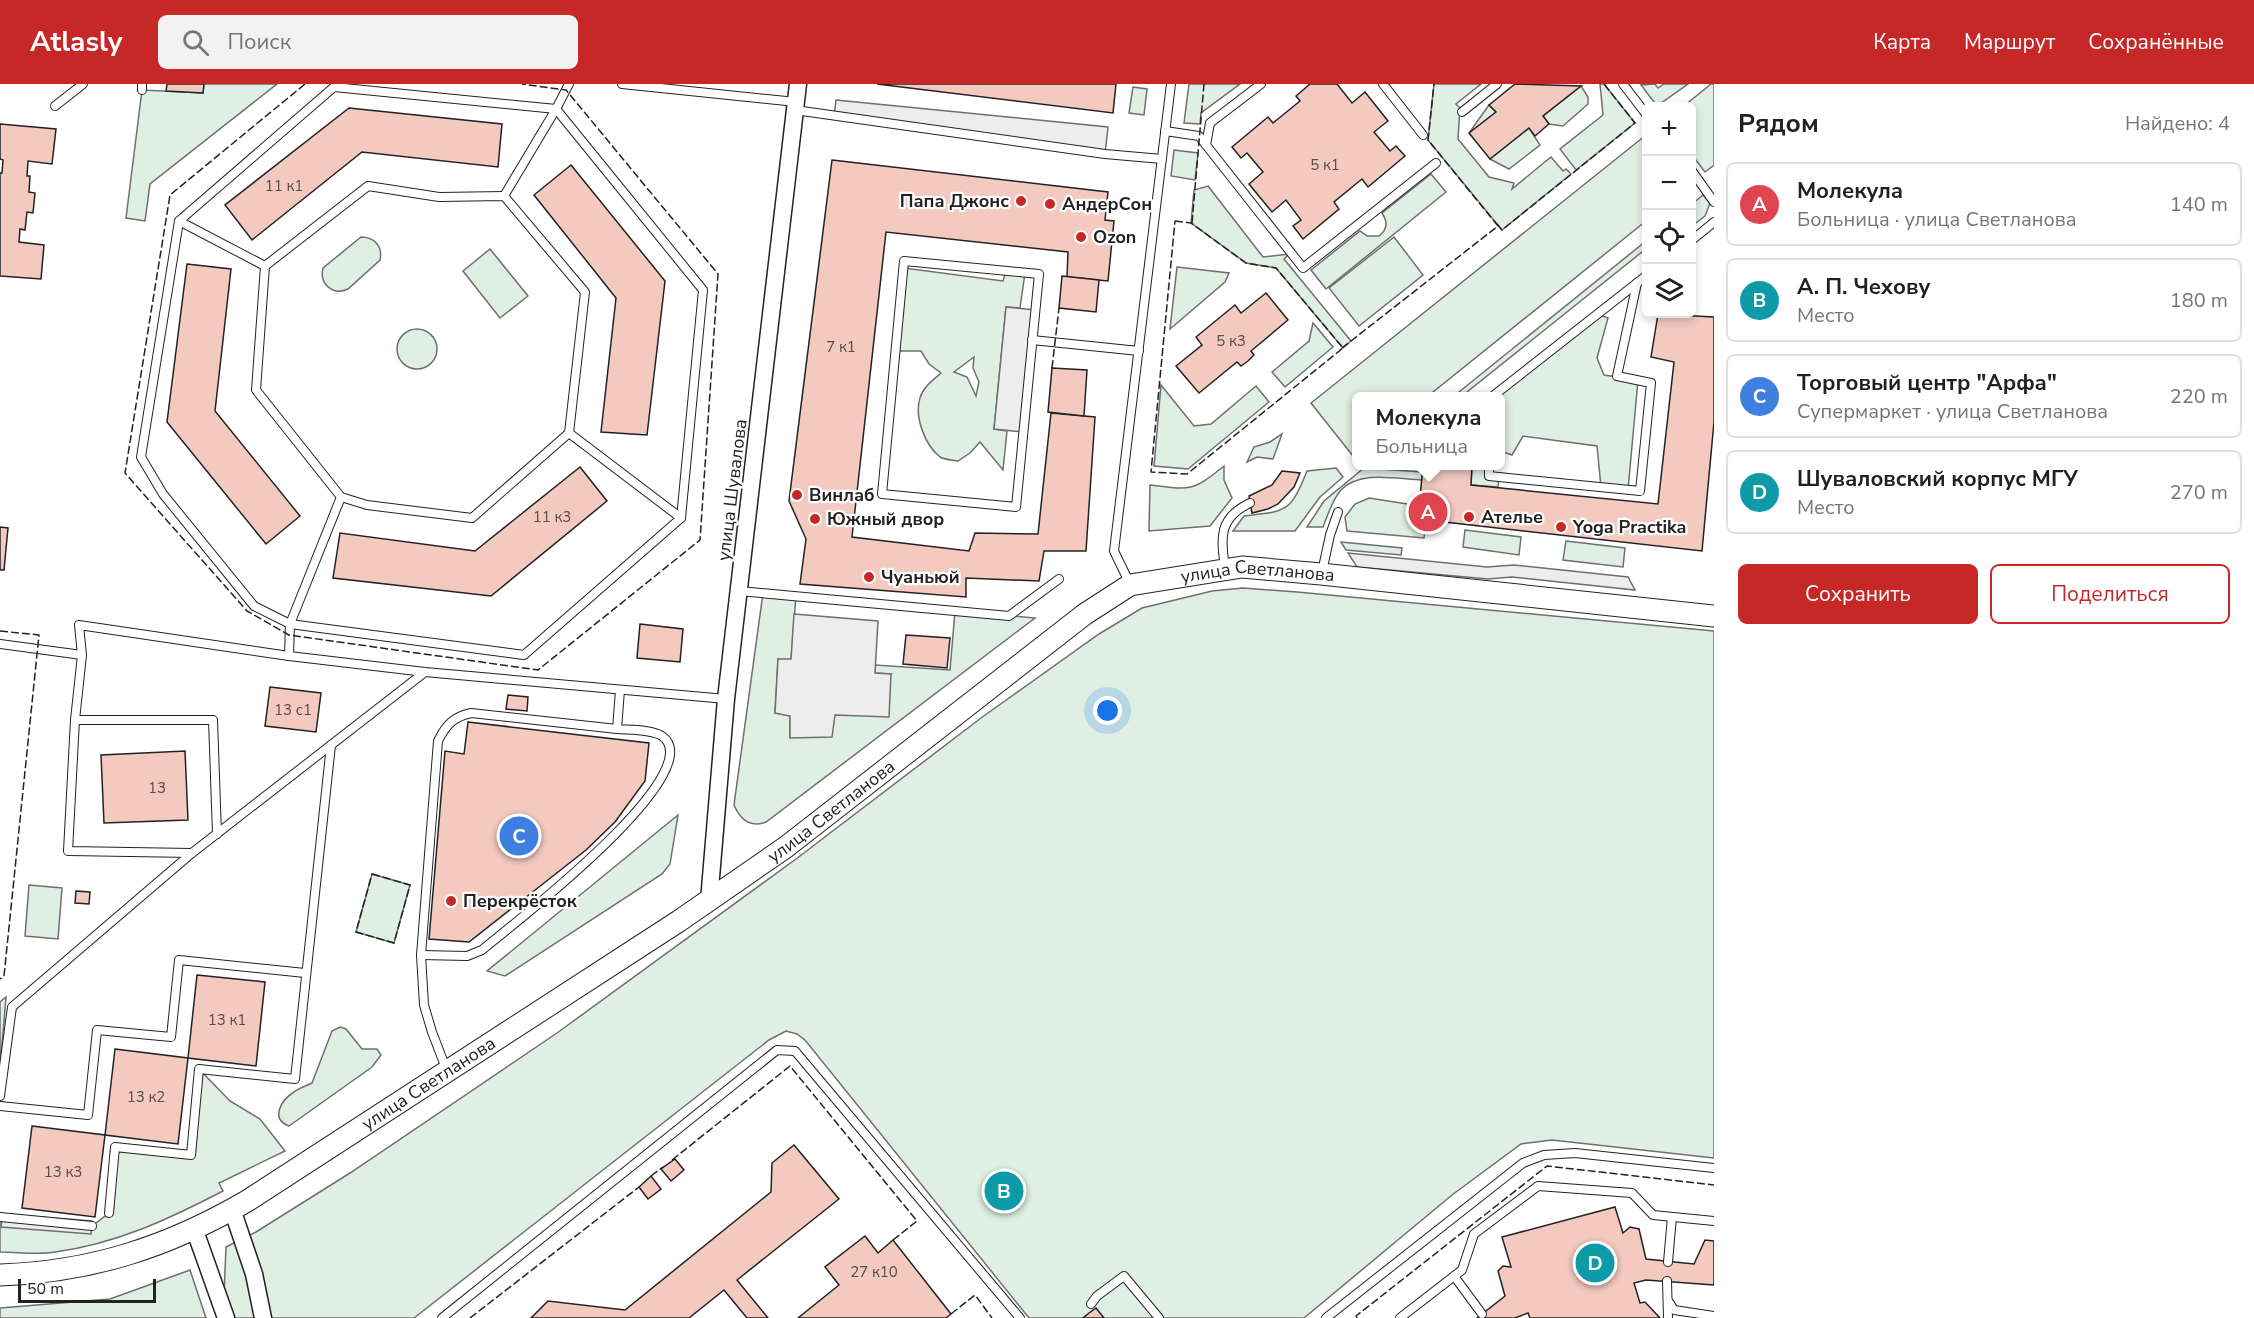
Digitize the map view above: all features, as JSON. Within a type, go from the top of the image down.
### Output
[{"type":"street","name":"улица Шувалова","points":[[709,901],[726,699],[798,84]]},
{"type":"street","name":"улица Светланова","points":[[0,1275],[34,1274],[88,1266],[140,1252],[232,1209],[709,901],[786,847],[1085,614],[1130,585],[1242,567],[1714,616]]},
{"type":"street","points":[[232,1209],[254,1274],[263,1318]]},
{"type":"street","points":[[194,1228],[226,1318]]},
{"type":"lane","points":[[55,106],[83,84]]},
{"type":"lane","points":[[504,196],[569,84]]},
{"type":"lane","points":[[622,84],[795,106],[1105,154],[1162,159]]},
{"type":"lane","points":[[1130,585],[1114,551],[1171,84]]},
{"type":"lane","points":[[1206,145],[1210,123],[1261,84]]},
{"type":"lane","points":[[1383,84],[1423,135]]},
{"type":"lane","points":[[1462,112],[1497,84]]},
{"type":"lane","points":[[1623,84],[1642,108]]},
{"type":"lane","points":[[334,87],[556,109],[703,290],[681,518],[524,655],[290,624],[254,606],[163,494],[141,457],[179,221],[334,87]]},
{"type":"lane","points":[[1165,131],[1199,135],[1303,268],[1436,163]]},
{"type":"lane","points":[[1696,177],[1714,202]]},
{"type":"lane","points":[[368,186],[439,197],[504,196],[585,292],[569,433],[472,518],[367,505],[341,497],[256,390],[265,267],[368,186]]},
{"type":"lane","points":[[179,221],[265,267]]},
{"type":"lane","points":[[1696,237],[1714,222]]},
{"type":"lane","points":[[904,261],[1039,274],[1032,340],[1016,507],[882,494],[904,261]]},
{"type":"lane","points":[[1498,392],[1642,280]]},
{"type":"lane","points":[[1489,470],[1489,476],[1640,491],[1651,383],[1617,376],[1637,283]]},
{"type":"lane","points":[[1032,340],[1139,351]]},
{"type":"lane","points":[[569,433],[681,518]]},
{"type":"lane","points":[[289,656],[290,624],[341,497]]},
{"type":"lane","points":[[1226,570],[1222,531],[1238,508],[1250,503]]},
{"type":"lane","points":[[1322,574],[1330,535],[1338,512]]},
{"type":"lane","points":[[740,591],[1009,616],[1059,579]]},
{"type":"lane","points":[[192,853],[68,850],[75,720],[82,655],[79,626],[289,656],[424,672],[726,699]]},
{"type":"lane","points":[[0,644],[82,655]]},
{"type":"lane","points":[[0,1096],[12,1007],[192,853],[424,672]]},
{"type":"lane","points":[[617,729],[620,690]]},
{"type":"lane","points":[[421,955],[467,956],[482,950],[625,826],[656,788],[665,773],[669,755],[668,743],[663,737],[654,733],[471,713],[458,716],[446,726],[438,741],[421,955],[424,1005],[448,1071]]},
{"type":"lane","points":[[75,720],[213,720],[217,834]]},
{"type":"lane","points":[[109,1213],[115,1147],[191,1155],[199,1069],[295,1079],[331,745]]},
{"type":"lane","points":[[0,1106],[88,1115],[97,1030],[171,1038],[179,960],[305,973]]},
{"type":"lane","points":[[442,1318],[777,1050],[795,1051],[1020,1318]]},
{"type":"lane","points":[[1326,1318],[1523,1162],[1544,1155],[1575,1153],[1714,1168]]},
{"type":"lane","points":[[1400,1318],[1462,1270],[1474,1234],[1538,1186],[1632,1194],[1653,1215],[1714,1221]]},
{"type":"lane","points":[[1668,1262],[1672,1216]]},
{"type":"lane","points":[[0,1217],[92,1226]]},
{"type":"lane","points":[[1091,1304],[1096,1296],[1124,1276],[1159,1318]]},
{"type":"lane","points":[[1454,1276],[1482,1314]]},
{"type":"lane","points":[[1667,1281],[1668,1318]]},
{"type":"lane","points":[[1669,1302],[1674,1310],[1714,1316]]},
{"type":"green space","points":[[204,84],[277,84],[150,184],[145,221],[126,218],[142,90],[203,93]]},
{"type":"green space","points":[[1189,84],[1240,84],[1201,113],[1200,124],[1184,123]]},
{"type":"green space","points":[[1434,84],[1481,84],[1456,104],[1460,108],[1458,139],[1489,177],[1514,183],[1512,189],[1551,157],[1563,171],[1566,169],[1571,174],[1502,230],[1428,140]]},
{"type":"green space","points":[[1600,84],[1604,84],[1635,123],[1576,170],[1560,149],[1603,115]]},
{"type":"green space","points":[[1655,84],[1658,88],[1664,84],[1688,84],[1663,102],[1654,102],[1641,85]]},
{"type":"green space","points":[[1714,84],[1714,165],[1705,172],[1696,160],[1696,102],[1689,102]]},
{"type":"green space","points":[[1581,86],[1588,97],[1588,104],[1563,126],[1549,124],[1543,116]]},
{"type":"green space","points":[[1133,87],[1147,89],[1144,115],[1129,113]]},
{"type":"green space","points":[[1489,105],[1496,112],[1469,133]]},
{"type":"green space","points":[[1529,128],[1540,145],[1509,169],[1490,159]]},
{"type":"green space","points":[[1642,138],[1642,224],[1433,392],[1352,392],[1352,455],[1311,403]]},
{"type":"green space","points":[[1174,150],[1198,153],[1195,180],[1171,176]]},
{"type":"green space","points":[[1431,174],[1446,192],[1326,289],[1311,270],[1360,231],[1367,236],[1379,236],[1386,226],[1382,213]]},
{"type":"green space","points":[[1208,186],[1263,257],[1289,254],[1284,259],[1351,341],[1343,348],[1276,268],[1246,263],[1191,223],[1194,190]]},
{"type":"green space","points":[[1703,195],[1710,203],[1705,216],[1696,223],[1696,210],[1696,201]]},
{"type":"green space","points":[[361,237],[376,243],[380,250],[380,260],[348,289],[332,290],[325,284],[323,268]]},
{"type":"green space","points":[[1394,237],[1423,275],[1359,326],[1329,288]]},
{"type":"green space","points":[[1642,244],[1642,252],[1467,392],[1459,392]]},
{"type":"green space","points":[[490,249],[528,296],[500,318],[463,271]]},
{"type":"green space","points":[[1177,267],[1229,273],[1225,282],[1170,329]]},
{"type":"green space","points":[[904,268],[1003,281],[1006,271],[1025,273],[1020,308],[1006,307],[994,429],[1007,431],[1003,470],[980,442],[958,461],[942,458],[935,452],[925,438],[918,414],[923,390],[941,373],[929,364],[921,351],[896,351]],"holes":[[[974,357],[973,368],[979,382],[976,396],[967,377],[954,372]]]},
{"type":"green space","points":[[1598,314],[1608,318],[1597,358],[1604,375],[1638,380],[1628,490],[1601,487],[1597,446],[1523,436],[1512,455],[1505,453],[1505,392],[1498,392]]},
{"type":"green space","points":[[1313,323],[1333,347],[1285,387],[1272,372],[1309,341]]},
{"type":"green space","points":[[417,329],[425,330],[431,335],[436,341],[436,357],[431,363],[425,368],[417,369],[409,368],[403,363],[398,357],[397,349],[398,341],[403,335],[409,330]]},
{"type":"green space","points":[[1161,385],[1194,426],[1211,424],[1256,386],[1269,402],[1188,469],[1154,466]]},
{"type":"green space","points":[[1282,434],[1273,459],[1257,457],[1247,462],[1254,447],[1270,442]]},
{"type":"green space","points":[[1224,466],[1224,480],[1232,498],[1210,526],[1149,531],[1150,485],[1190,487],[1205,481]]},
{"type":"green space","points":[[1336,468],[1343,477],[1320,497],[1295,531],[1233,531],[1244,516],[1270,513],[1285,507],[1296,495],[1307,471]]},
{"type":"green space","points":[[1362,470],[1422,472],[1422,480],[1379,477],[1358,480],[1349,484],[1338,494],[1323,527],[1307,527],[1324,501]]},
{"type":"green space","points":[[1472,470],[1489,470],[1489,476],[1499,477],[1498,487],[1471,485]]},
{"type":"green space","points":[[1369,498],[1420,506],[1419,519],[1426,520],[1424,538],[1347,531],[1345,517],[1355,504]]},
{"type":"green space","points":[[1465,530],[1521,537],[1519,555],[1463,547]]},
{"type":"green space","points":[[1566,541],[1625,548],[1623,567],[1563,560]]},
{"type":"green space","points":[[1341,542],[1402,548],[1401,555],[1346,550]]},
{"type":"green space","points":[[1243,588],[1714,631],[1714,1158],[1552,1140],[1521,1144],[1452,1195],[1304,1318],[1029,1318],[805,1040],[797,1034],[786,1031],[769,1040],[414,1318],[223,1318],[226,1247],[256,1232],[350,1173],[557,1033],[796,859],[981,718],[1099,634],[1142,608],[1212,591]]},
{"type":"green space","points":[[763,593],[796,596],[791,660],[778,659],[775,713],[790,716],[790,737],[834,715],[891,674],[875,673],[875,665],[950,670],[955,611],[1035,618],[766,822],[755,824],[746,821],[734,805]]},
{"type":"green space","points":[[678,815],[670,864],[662,874],[505,976],[487,971]]},
{"type":"green space","points":[[372,874],[410,885],[394,943],[356,932]]},
{"type":"green space","points":[[29,885],[62,888],[58,939],[25,936]]},
{"type":"green space","points":[[6,997],[0,1069],[0,1002]]},
{"type":"green space","points":[[340,1027],[346,1029],[362,1049],[377,1049],[381,1055],[372,1067],[289,1126],[283,1123],[279,1114],[282,1104],[289,1095],[312,1083],[332,1031]]},
{"type":"green space","points":[[199,1069],[230,1101],[260,1119],[285,1151],[219,1183],[223,1191],[121,1237],[48,1253],[0,1252],[0,1217],[2,1217],[2,1227],[92,1226],[109,1213],[115,1147],[191,1155]]},
{"type":"green space","points":[[190,1270],[206,1318],[0,1318],[0,1308],[110,1299]]},
{"type":"shaded area","points":[[836,100],[1108,127],[1105,154],[834,116]]},
{"type":"shaded area","points":[[1006,307],[1035,310],[1023,432],[994,429]]},
{"type":"shaded area","points":[[1348,553],[1487,567],[1514,565],[1628,577],[1635,590],[1512,577],[1488,579],[1357,567]]},
{"type":"shaded area","points":[[794,614],[878,621],[875,673],[891,674],[889,717],[835,715],[832,737],[790,738],[790,716],[775,713],[778,659],[791,659]]},
{"type":"shaded area","points":[[3,1214],[92,1221],[91,1234],[1,1227]]},
{"type":"building","points":[[167,84],[204,84],[203,93],[166,91]]},
{"type":"building","points":[[877,84],[1116,84],[1113,113]]},
{"type":"building","points":[[1310,84],[1337,84],[1352,103],[1365,92],[1388,121],[1374,132],[1390,151],[1396,146],[1405,156],[1368,187],[1362,179],[1334,202],[1339,209],[1303,239],[1293,226],[1301,220],[1286,200],[1272,212],[1249,184],[1263,172],[1247,153],[1241,158],[1232,147],[1268,117],[1273,123],[1300,101],[1296,96]]},
{"type":"building","points":[[1515,84],[1581,86],[1543,116],[1549,124],[1535,136],[1529,128],[1490,159],[1469,133],[1496,112],[1489,105]]},
{"type":"building","points":[[349,108],[502,124],[498,167],[362,152],[252,240],[225,205]]},
{"type":"building","points":[[0,124],[56,129],[52,164],[28,161],[29,192],[35,193],[33,213],[27,212],[25,230],[20,229],[19,242],[44,245],[41,279],[0,276],[0,173],[2,173],[3,160],[0,159]]},
{"type":"building","points":[[832,160],[1108,192],[1105,220],[1114,221],[1108,281],[1067,277],[1068,252],[886,232],[852,537],[969,551],[975,533],[1038,534],[1051,413],[1095,417],[1086,551],[1044,551],[1039,581],[966,578],[966,597],[800,584],[806,539],[789,501]]},
{"type":"building","points":[[571,165],[665,281],[647,435],[601,432],[616,298],[534,195]]},
{"type":"building","points":[[187,264],[231,269],[215,411],[300,516],[266,544],[167,422]]},
{"type":"building","points":[[1062,276],[1099,280],[1096,312],[1059,308]]},
{"type":"building","points":[[1266,293],[1288,320],[1251,351],[1254,355],[1248,361],[1241,366],[1237,362],[1199,393],[1176,366],[1202,345],[1196,337],[1235,305],[1241,313]]},
{"type":"building","points":[[1714,317],[1714,422],[1702,551],[1418,519],[1423,470],[1472,470],[1471,485],[1658,504],[1674,362],[1651,357],[1657,318]]},
{"type":"building","points":[[1052,368],[1087,370],[1084,416],[1048,412]]},
{"type":"building","points":[[580,467],[607,501],[491,596],[333,578],[340,533],[475,551]]},
{"type":"building","points":[[1282,471],[1300,473],[1294,487],[1278,504],[1252,513],[1249,496],[1272,485]]},
{"type":"building","points":[[0,527],[8,528],[4,570],[0,570]]},
{"type":"building","points":[[640,624],[683,629],[680,662],[637,658]]},
{"type":"building","points":[[906,635],[950,638],[947,668],[903,664]]},
{"type":"building","points":[[270,687],[321,693],[316,732],[265,726]]},
{"type":"building","points":[[508,695],[528,697],[527,711],[506,709]]},
{"type":"building","points":[[468,722],[649,743],[645,781],[615,822],[586,850],[469,942],[429,939],[445,751],[464,754]]},
{"type":"building","points":[[185,751],[188,820],[104,823],[101,755]]},
{"type":"building","points":[[76,891],[90,892],[89,904],[75,903]]},
{"type":"building","points":[[197,975],[265,982],[256,1066],[188,1058]]},
{"type":"building","points":[[115,1049],[188,1058],[178,1144],[105,1135]]},
{"type":"building","points":[[32,1126],[105,1135],[95,1217],[22,1208]]},
{"type":"building","points":[[794,1145],[839,1199],[737,1280],[768,1318],[747,1318],[724,1290],[689,1318],[531,1318],[548,1301],[625,1310],[771,1192],[772,1163]]},
{"type":"building","points":[[675,1159],[684,1170],[671,1181],[661,1169]]},
{"type":"building","points":[[651,1176],[661,1189],[648,1199],[639,1187]]},
{"type":"building","points":[[1615,1207],[1623,1233],[1630,1227],[1639,1229],[1646,1259],[1694,1264],[1705,1240],[1714,1241],[1714,1285],[1646,1280],[1634,1283],[1640,1303],[1645,1302],[1660,1318],[1530,1318],[1528,1313],[1515,1318],[1477,1318],[1505,1296],[1498,1271],[1503,1266],[1511,1267],[1502,1237]]},
{"type":"building","points":[[865,1236],[878,1253],[893,1240],[951,1314],[946,1318],[798,1318],[839,1285],[825,1267]]},
{"type":"building","points":[[1096,1308],[1104,1318],[1083,1318],[1089,1313]]},
{"type":"fence","points":[[305,84],[170,195],[125,473],[247,611],[289,635],[538,670],[700,540],[718,274],[566,90],[522,84]]},
{"type":"fence","points":[[1192,223],[1204,84]]},
{"type":"fence","points":[[1342,348],[1498,226],[1428,140],[1434,84]]},
{"type":"fence","points":[[1497,224],[1502,230],[1635,123],[1604,84]]},
{"type":"fence","points":[[1175,221],[1191,223],[1246,263],[1276,268],[1343,348],[1187,474],[1151,472],[1175,221]]},
{"type":"fence","points":[[1052,368],[1059,308]]},
{"type":"fence","points":[[0,631],[39,635],[4,976],[0,979]]},
{"type":"fence","points":[[372,874],[410,885],[394,943],[356,932],[372,874]]},
{"type":"fence","points":[[672,1160],[790,1066],[917,1221],[893,1240]]},
{"type":"fence","points":[[1357,1318],[1356,1316],[1547,1166],[1714,1185]]},
{"type":"fence","points":[[651,1176],[663,1167]]},
{"type":"fence","points":[[470,1318],[639,1187]]},
{"type":"fence","points":[[951,1314],[975,1295],[992,1318]]},
{"type":"place","name":"Папа Джонс","points":[[1021,201]]},
{"type":"place","name":"АндерСон","points":[[1050,204]]},
{"type":"place","name":"Ozon","points":[[1081,237]]},
{"type":"place","name":"Винлаб","points":[[797,495]]},
{"type":"place","name":"Молекула","points":[[1428,512]]},
{"type":"place","name":"Ателье","points":[[1469,517]]},
{"type":"place","name":"Южный двор","points":[[815,519]]},
{"type":"place","name":"Yoga Practika","points":[[1561,527]]},
{"type":"place","name":"Чуаньюй","points":[[869,577]]},
{"type":"place","name":"Торговый центр \"Арфа\"","points":[[519,836]]},
{"type":"place","name":"Перекрёсток","points":[[451,901]]},
{"type":"place","name":"А. П. Чехову","points":[[1004,1191]]},
{"type":"place","name":"Шуваловский корпус МГУ","points":[[1595,1263]]}]
